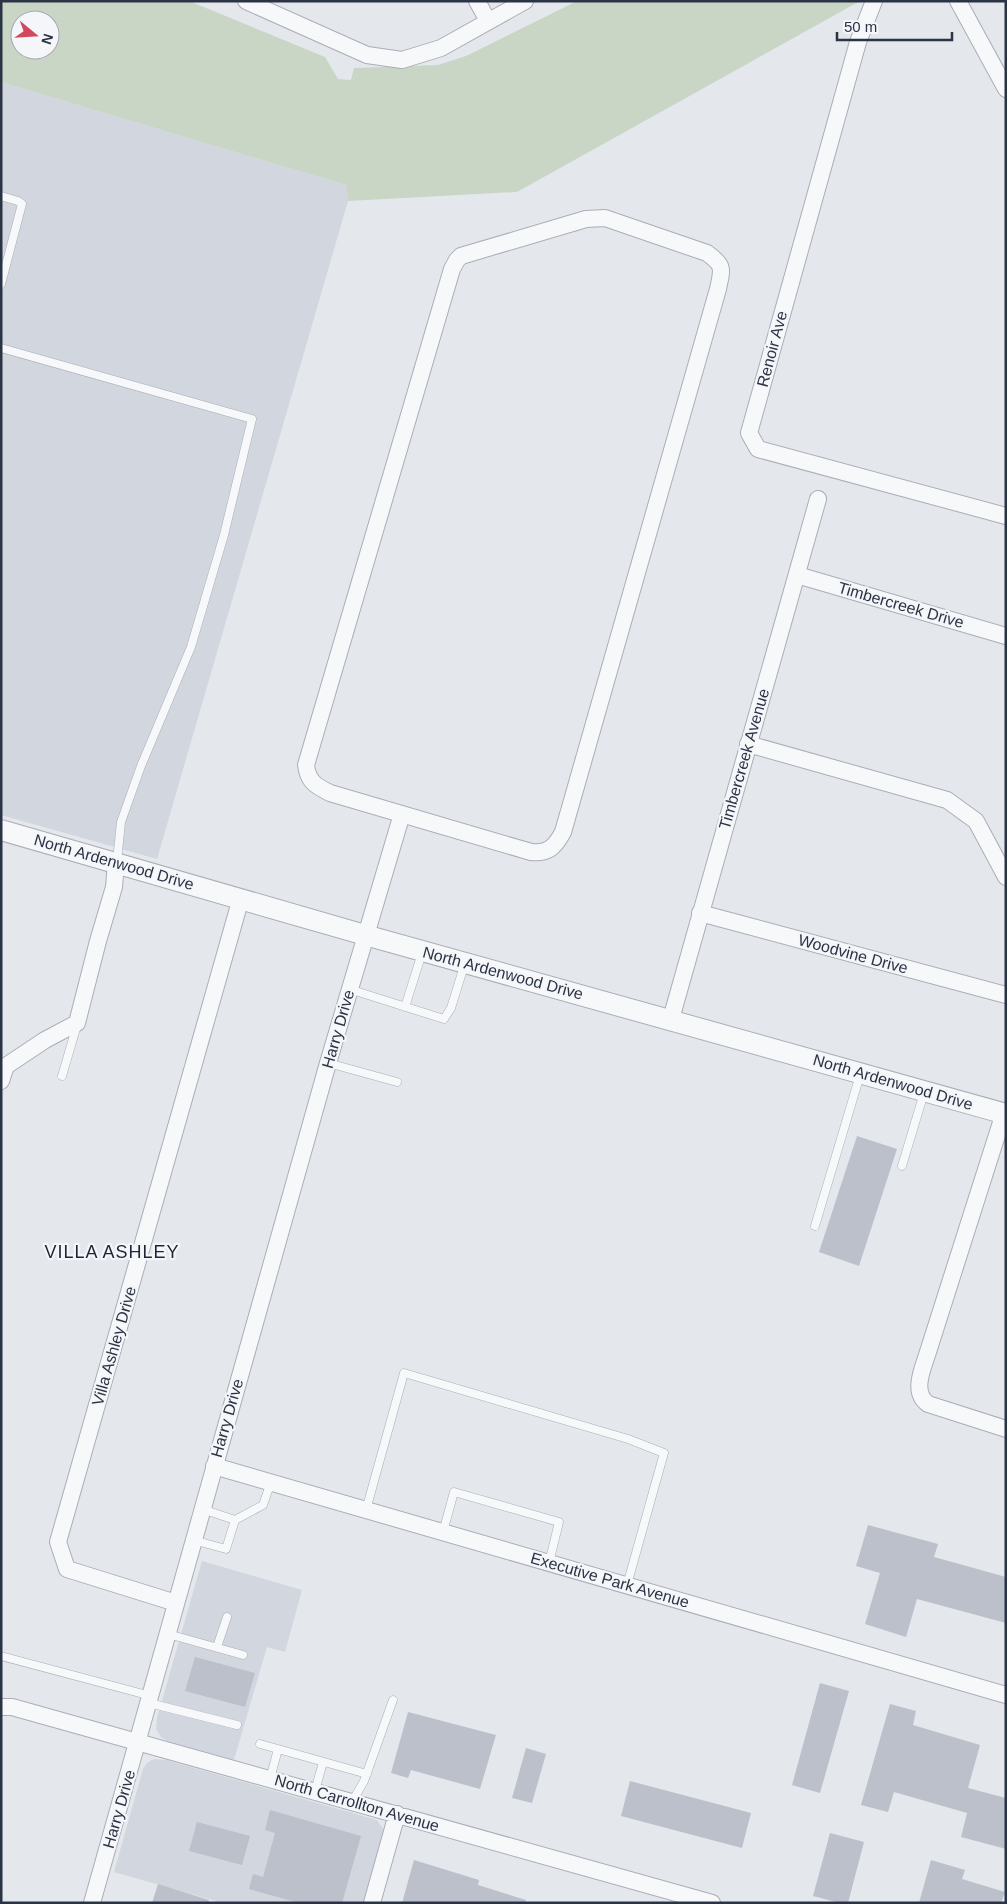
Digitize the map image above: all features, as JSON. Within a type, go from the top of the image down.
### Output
[{"type":"street","points":[[246,1],[367,55],[402,60],[441,48],[525,1]]},
{"type":"street","points":[[477,1],[488,22]]},
{"type":"street","name":"Renoir Ave","points":[[874,1],[858,42],[749,433],[758,448],[1006,516]]},
{"type":"street","points":[[958,1],[1006,89]]},
{"type":"street","points":[[606,218],[707,254],[718,261],[722,271],[718,289],[563,832],[551,850],[542,853],[531,852],[402,814],[330,793],[312,784],[306,765],[452,269],[457,260],[462,256],[586,219],[606,218]]},
{"type":"street","name":"Timbercreek Avenue","points":[[671,1019],[818,499]]},
{"type":"street","name":"Timbercreek Drive","points":[[797,575],[1006,636]]},
{"type":"street","points":[[748,744],[946,800],[976,822],[1006,877]]},
{"type":"street","name":"Harry Drive","points":[[92,1903],[349,989],[402,814]]},
{"type":"street","name":"North Ardenwood Drive","points":[[1,830],[365,935],[671,1019],[1005,1114]]},
{"type":"street","points":[[3,1070],[45,1040],[77,1023],[114,888],[116,863]]},
{"type":"street","name":"Villa Ashley Drive","points":[[176,1603],[67,1569],[58,1542],[241,898]]},
{"type":"street","name":"Woodvine Drive","points":[[700,913],[1006,994]]},
{"type":"street","points":[[1005,1114],[921,1373],[919,1390],[921,1396],[928,1404],[1006,1429]]},
{"type":"street","name":"Executive Park Avenue","points":[[214,1466],[1006,1695]]},
{"type":"street","name":"North Carrollton Avenue","points":[[1,1707],[12,1707],[712,1903]]},
{"type":"street","points":[[372,1903],[397,1814]]},
{"type":"lane","points":[[1,196],[22,204],[1,284]]},
{"type":"lane","points":[[1,348],[252,419],[224,535],[191,647],[141,766],[120,822],[116,863]]},
{"type":"lane","points":[[405,1007],[416,980],[423,951]]},
{"type":"lane","points":[[349,989],[444,1020],[454,997],[465,962]]},
{"type":"lane","points":[[446,990],[454,997]]},
{"type":"lane","points":[[443,999],[454,997]]},
{"type":"lane","points":[[62,1076],[77,1023]]},
{"type":"lane","points":[[328,1063],[397,1082]]},
{"type":"lane","points":[[815,1226],[861,1073]]},
{"type":"lane","points":[[902,1166],[925,1091]]},
{"type":"lane","points":[[366,1510],[404,1373],[628,1439],[664,1453],[627,1585]]},
{"type":"lane","points":[[193,1540],[226,1549],[235,1520],[263,1505],[271,1482]]},
{"type":"lane","points":[[443,1532],[454,1492],[559,1522],[549,1563]]},
{"type":"lane","points":[[202,1509],[235,1520]]},
{"type":"lane","points":[[217,1647],[227,1617]]},
{"type":"lane","points":[[168,1634],[243,1655]]},
{"type":"lane","points":[[1,1656],[237,1725]]},
{"type":"lane","points":[[352,1802],[367,1774],[393,1700]]},
{"type":"lane","points":[[260,1744],[367,1774]]},
{"type":"lane","points":[[270,1779],[278,1749]]},
{"type":"lane","points":[[315,1791],[323,1762]]},
{"type":"shaded area","points":[[1,82],[346,185],[348,201],[157,859],[1,815]]},
{"type":"shaded area","points":[[202,1561],[302,1590],[285,1652],[267,1647],[234,1760],[169,1742],[161,1737],[156,1729],[157,1718]]},
{"type":"shaded area","points":[[154,1759],[166,1760],[377,1820],[383,1829],[384,1835],[365,1903],[223,1903],[114,1872],[143,1769],[147,1763]]},
{"type":"green space","points":[[1,1],[189,1],[325,57],[338,79],[351,80],[354,68],[438,65],[466,56],[577,1],[860,1],[517,192],[348,201],[346,185],[1,82]]},
{"type":"building","points":[[857,1136],[897,1149],[859,1266],[819,1252]]},
{"type":"building","points":[[868,1525],[938,1544],[934,1557],[1006,1577],[1006,1623],[917,1599],[906,1637],[865,1624],[880,1573],[856,1566]]},
{"type":"building","points":[[195,1657],[255,1673],[245,1707],[185,1691]]},
{"type":"building","points":[[820,1683],[849,1691],[820,1793],[792,1785]]},
{"type":"building","points":[[890,1704],[916,1711],[913,1725],[980,1745],[968,1788],[1006,1798],[1006,1849],[961,1837],[967,1813],[894,1792],[888,1812],[861,1805]]},
{"type":"building","points":[[408,1712],[496,1735],[480,1789],[411,1770],[408,1778],[391,1773]]},
{"type":"building","points":[[526,1748],[546,1754],[532,1803],[512,1798]]},
{"type":"building","points":[[630,1781],[751,1813],[742,1848],[621,1816]]},
{"type":"building","points":[[270,1810],[361,1836],[342,1903],[299,1903],[249,1889],[253,1874],[263,1877],[275,1833],[265,1830]]},
{"type":"building","points":[[197,1822],[250,1836],[242,1865],[189,1851]]},
{"type":"building","points":[[830,1833],[864,1842],[848,1903],[840,1903],[813,1896]]},
{"type":"building","points":[[414,1860],[479,1880],[478,1885],[526,1900],[525,1903],[402,1903]]},
{"type":"building","points":[[931,1860],[965,1870],[962,1879],[1005,1892],[1001,1903],[919,1903]]},
{"type":"building","points":[[158,1884],[209,1900],[208,1903],[152,1903]]},
{"type":"district","name":"VILLA ASHLEY","points":[[112,1252]]}]
